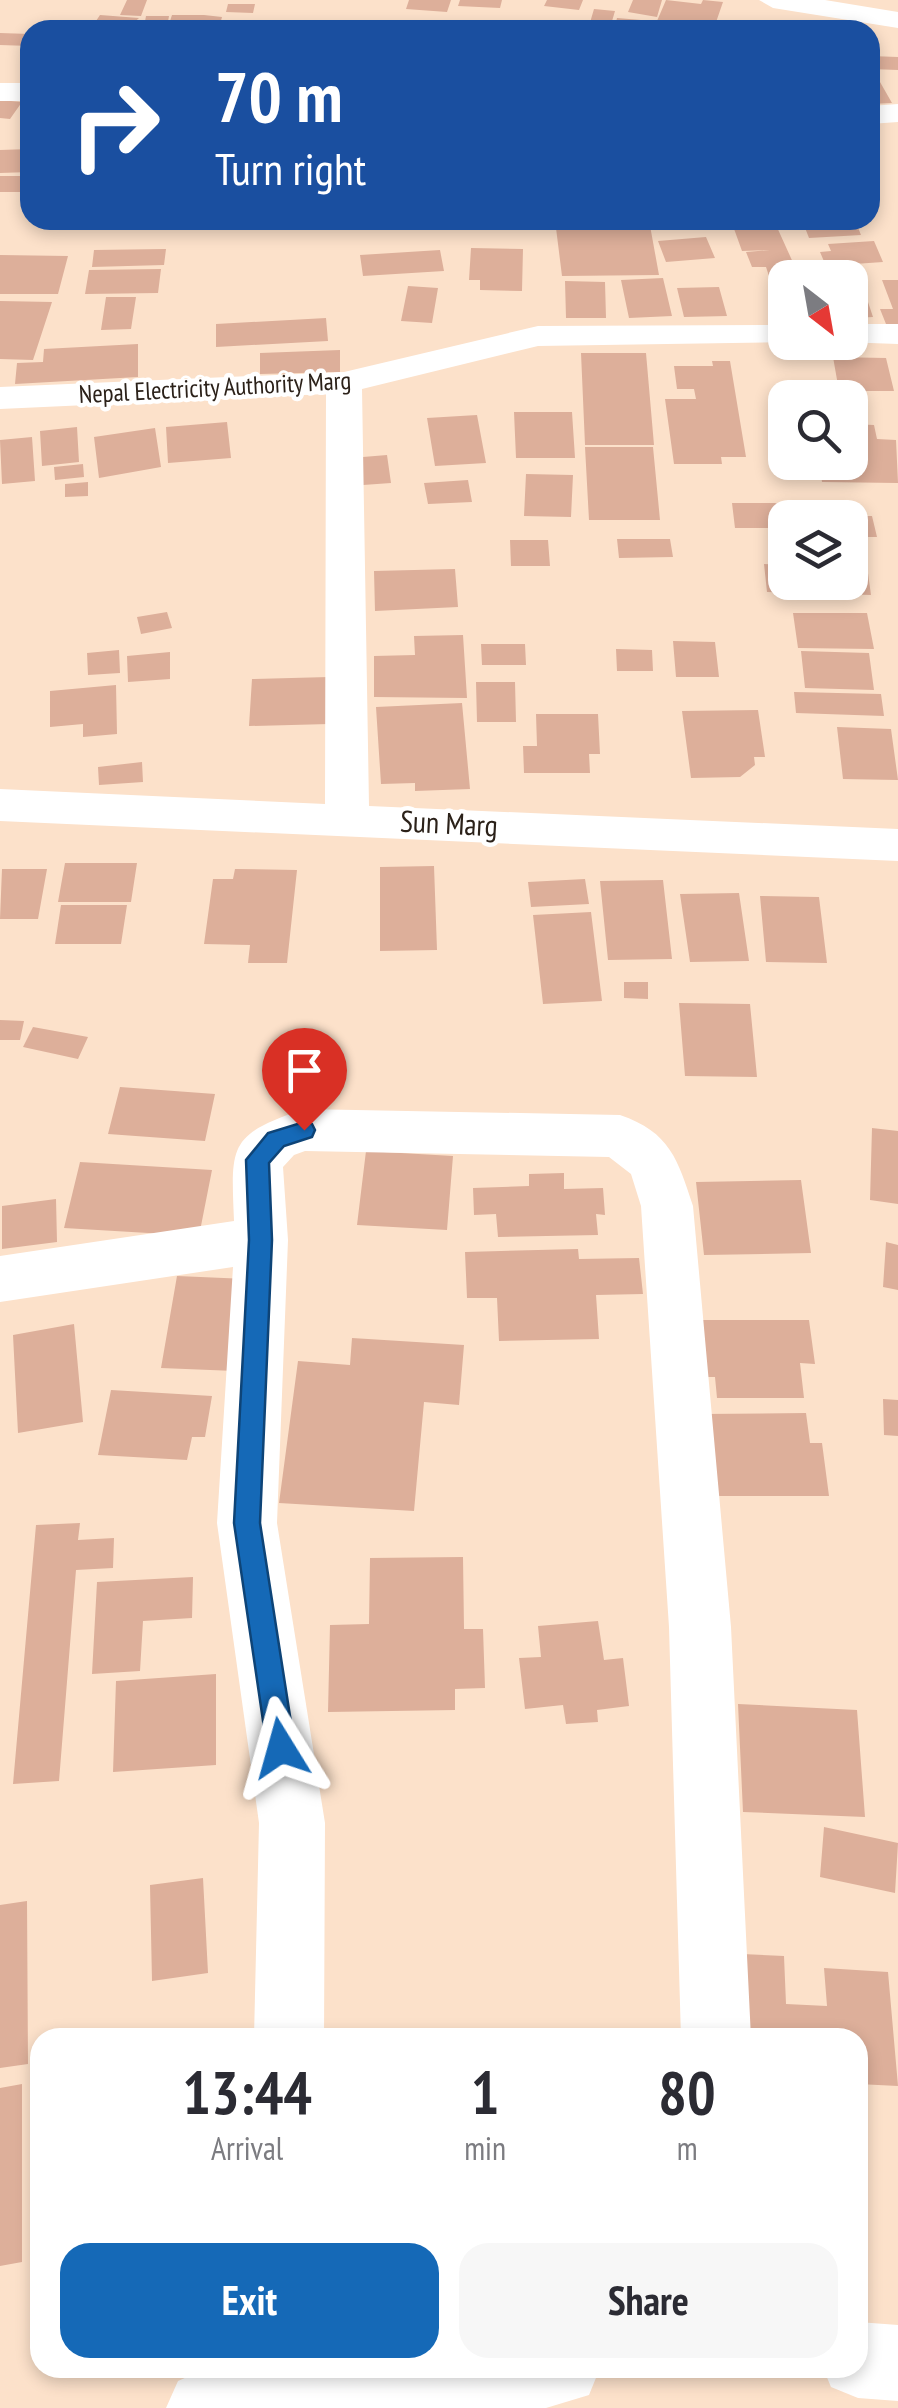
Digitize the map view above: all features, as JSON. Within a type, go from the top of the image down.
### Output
[{"type":"street","points":[[774,0],[898,20]]},
{"type":"street","points":[[868,334],[898,334]]},
{"type":"street","name":"Nepal Electricity Authority Marg","points":[[0,398],[344,383],[538,336],[768,335]]},
{"type":"street","points":[[344,383],[347,818]]},
{"type":"street","name":"Sun Marg","points":[[0,805],[898,845]]},
{"type":"street","points":[[289,2028],[292,1822],[247,1523],[260,1240],[257,1160],[276,1140],[304,1130],[620,1136],[653,1162],[667,1206],[700,1627],[716,2028]]},
{"type":"street","points":[[0,1279],[260,1240]]},
{"type":"street","points":[[868,2361],[898,2363]]},
{"type":"street","points":[[205,2408],[283,2382],[363,2378]]},
{"type":"building","points":[[127,0],[147,0],[141,16],[120,15]]},
{"type":"building","points":[[409,0],[451,0],[447,12],[406,9]]},
{"type":"building","points":[[460,0],[502,0],[500,8],[458,6]]},
{"type":"building","points":[[547,0],[583,0],[579,10],[544,6]]},
{"type":"building","points":[[633,0],[662,0],[657,17],[628,12]]},
{"type":"building","points":[[666,0],[723,2],[717,20],[657,20]]},
{"type":"building","points":[[228,4],[255,4],[253,13],[226,12]]},
{"type":"building","points":[[594,9],[615,11],[612,20],[591,20]]},
{"type":"building","points":[[100,15],[139,18],[137,20],[97,20]]},
{"type":"building","points":[[172,15],[222,17],[221,20],[170,20]]},
{"type":"building","points":[[146,16],[169,16],[168,20],[145,20]]},
{"type":"building","points":[[0,33],[20,34],[20,46],[0,45]]},
{"type":"building","points":[[880,56],[898,57],[898,70],[880,69]]},
{"type":"building","points":[[880,82],[892,103],[880,104]]},
{"type":"building","points":[[0,100],[20,102],[10,119],[0,118]]},
{"type":"building","points":[[20,149],[20,172],[0,173],[0,150]]},
{"type":"building","points":[[0,176],[20,176],[20,192],[0,192]]},
{"type":"building","points":[[556,230],[651,230],[659,275],[562,276]]},
{"type":"building","points":[[734,230],[778,230],[792,260],[768,260],[768,273],[766,267],[752,267],[746,252],[770,250],[742,251]]},
{"type":"building","points":[[806,230],[859,230],[861,235],[809,238]]},
{"type":"building","points":[[706,237],[715,258],[666,262],[658,241]]},
{"type":"building","points":[[874,241],[883,262],[823,260],[820,252],[831,251],[828,244]]},
{"type":"building","points":[[471,248],[523,249],[522,291],[480,290],[480,280],[469,280]]},
{"type":"building","points":[[166,249],[164,265],[92,267],[94,250]]},
{"type":"building","points":[[440,250],[444,271],[363,276],[360,255]]},
{"type":"building","points":[[0,255],[68,256],[58,294],[0,294]]},
{"type":"building","points":[[161,269],[158,293],[85,294],[89,270]]},
{"type":"building","points":[[663,278],[672,316],[629,318],[621,280]]},
{"type":"building","points":[[882,280],[898,280],[898,324],[886,324],[880,309],[893,309]]},
{"type":"building","points":[[565,281],[605,282],[606,318],[566,318]]},
{"type":"building","points":[[408,286],[438,288],[432,323],[401,321]]},
{"type":"building","points":[[719,287],[727,316],[684,317],[677,288]]},
{"type":"building","points":[[106,297],[136,297],[131,329],[101,330]]},
{"type":"building","points":[[0,301],[52,302],[33,360],[0,359]]},
{"type":"building","points":[[326,318],[328,341],[216,347],[216,324]]},
{"type":"building","points":[[138,344],[138,377],[15,384],[17,363],[43,362],[44,349]]},
{"type":"building","points":[[340,350],[340,372],[260,374],[260,353]]},
{"type":"building","points":[[581,353],[646,353],[654,445],[585,445]]},
{"type":"building","points":[[886,358],[894,391],[868,391],[868,380],[837,380],[834,360]]},
{"type":"building","points":[[712,361],[730,361],[746,457],[721,457],[722,464],[674,464],[665,399],[696,399],[694,389],[677,389],[674,366],[713,366]]},
{"type":"building","points":[[514,412],[572,412],[575,458],[516,458]]},
{"type":"building","points":[[477,415],[486,463],[435,466],[427,418]]},
{"type":"building","points":[[227,422],[231,458],[168,463],[166,427]]},
{"type":"building","points":[[868,425],[874,425],[877,439],[896,440],[898,483],[822,482],[868,480]]},
{"type":"building","points":[[77,427],[79,462],[42,466],[40,431]]},
{"type":"building","points":[[155,428],[161,467],[99,478],[94,437]]},
{"type":"building","points":[[32,437],[35,481],[2,484],[0,440]]},
{"type":"building","points":[[585,447],[653,447],[660,520],[589,520]]},
{"type":"building","points":[[387,455],[391,483],[349,486],[351,458]]},
{"type":"building","points":[[83,464],[84,477],[55,480],[54,467]]},
{"type":"building","points":[[526,474],[573,475],[571,517],[524,516]]},
{"type":"building","points":[[468,480],[472,502],[428,504],[424,483]]},
{"type":"building","points":[[88,482],[88,496],[65,497],[65,484]]},
{"type":"building","points":[[732,503],[768,503],[768,528],[735,528]]},
{"type":"building","points":[[868,516],[872,516],[877,537],[868,537]]},
{"type":"building","points":[[617,539],[670,539],[673,557],[619,558]]},
{"type":"building","points":[[510,540],[548,540],[550,566],[511,566]]},
{"type":"building","points":[[764,564],[768,564],[767,592]]},
{"type":"building","points":[[455,569],[458,607],[375,611],[374,571]]},
{"type":"building","points":[[167,612],[172,628],[141,634],[137,617]]},
{"type":"building","points":[[793,613],[867,613],[874,649],[798,648]]},
{"type":"building","points":[[463,635],[467,698],[374,697],[374,656],[415,655],[414,636]]},
{"type":"building","points":[[673,641],[715,642],[719,677],[676,677]]},
{"type":"building","points":[[481,644],[525,644],[526,665],[482,665]]},
{"type":"building","points":[[616,649],[652,650],[653,671],[617,671]]},
{"type":"building","points":[[119,650],[120,673],[88,675],[87,653]]},
{"type":"building","points":[[801,651],[869,653],[874,690],[805,688]]},
{"type":"building","points":[[170,652],[170,679],[128,682],[127,656]]},
{"type":"building","points":[[329,677],[329,724],[249,726],[252,679]]},
{"type":"building","points":[[476,682],[515,682],[516,722],[477,722]]},
{"type":"building","points":[[116,685],[117,734],[83,737],[83,724],[50,727],[50,691]]},
{"type":"building","points":[[794,692],[881,694],[884,716],[796,713]]},
{"type":"building","points":[[462,703],[470,789],[415,791],[415,783],[381,784],[376,707]]},
{"type":"building","points":[[758,710],[765,757],[754,757],[755,765],[740,777],[691,778],[682,711]]},
{"type":"building","points":[[536,714],[598,714],[600,754],[589,754],[590,773],[524,773],[523,746],[537,746]]},
{"type":"building","points":[[837,727],[891,729],[898,780],[843,779]]},
{"type":"building","points":[[142,762],[143,782],[99,785],[98,767]]},
{"type":"building","points":[[65,863],[137,863],[131,902],[58,902]]},
{"type":"building","points":[[434,866],[437,950],[380,951],[380,867]]},
{"type":"building","points":[[2,869],[47,869],[38,919],[0,919]]},
{"type":"building","points":[[235,869],[297,870],[287,963],[248,963],[250,945],[204,944],[213,879],[233,879]]},
{"type":"building","points":[[585,879],[589,904],[531,907],[528,882]]},
{"type":"building","points":[[663,880],[672,959],[608,960],[600,881]]},
{"type":"building","points":[[739,893],[749,961],[690,962],[680,894]]},
{"type":"building","points":[[760,896],[819,897],[827,963],[766,962]]},
{"type":"building","points":[[61,905],[127,905],[121,944],[55,944]]},
{"type":"building","points":[[591,912],[602,1001],[543,1004],[533,915]]},
{"type":"building","points":[[624,982],[648,982],[648,999],[624,998]]},
{"type":"building","points":[[679,1003],[750,1004],[757,1077],[685,1076]]},
{"type":"building","points":[[0,1020],[24,1021],[20,1040],[0,1040]]},
{"type":"building","points":[[33,1027],[88,1037],[78,1059],[23,1047]]},
{"type":"building","points":[[120,1087],[215,1094],[205,1141],[108,1134]]},
{"type":"building","points":[[872,1128],[898,1131],[898,1204],[870,1200]]},
{"type":"building","points":[[366,1151],[453,1156],[447,1230],[357,1225]]},
{"type":"building","points":[[80,1162],[212,1170],[199,1236],[64,1228]]},
{"type":"building","points":[[564,1173],[564,1189],[603,1188],[605,1215],[596,1214],[598,1235],[498,1237],[496,1214],[474,1215],[473,1188],[529,1186],[529,1174]]},
{"type":"building","points":[[801,1180],[811,1253],[704,1255],[696,1182]]},
{"type":"building","points":[[56,1199],[57,1242],[2,1249],[2,1206]]},
{"type":"building","points":[[886,1242],[898,1245],[898,1290],[883,1287]]},
{"type":"building","points":[[578,1249],[579,1259],[639,1258],[643,1294],[596,1295],[599,1339],[499,1341],[497,1298],[467,1298],[465,1252]]},
{"type":"building","points":[[177,1276],[247,1279],[235,1371],[161,1368]]},
{"type":"building","points":[[686,1320],[809,1320],[815,1364],[800,1363],[804,1398],[717,1398],[715,1377],[691,1377]]},
{"type":"building","points":[[74,1324],[83,1422],[18,1433],[13,1335]]},
{"type":"building","points":[[352,1338],[464,1345],[459,1405],[424,1402],[414,1511],[279,1503],[298,1361],[350,1365]]},
{"type":"building","points":[[111,1390],[212,1396],[205,1437],[192,1437],[187,1460],[98,1455]]},
{"type":"building","points":[[883,1399],[898,1400],[898,1436],[884,1435]]},
{"type":"building","points":[[806,1413],[810,1443],[822,1443],[829,1496],[709,1496],[701,1414]]},
{"type":"building","points":[[80,1523],[78,1540],[114,1538],[113,1568],[76,1570],[59,1781],[13,1784],[36,1525]]},
{"type":"building","points":[[463,1557],[464,1629],[483,1629],[485,1688],[455,1689],[455,1710],[328,1712],[330,1625],[369,1624],[370,1558]]},
{"type":"building","points":[[193,1577],[192,1618],[143,1621],[140,1671],[92,1674],[97,1582]]},
{"type":"building","points":[[598,1621],[604,1660],[623,1658],[629,1706],[597,1710],[598,1722],[566,1724],[563,1705],[525,1709],[519,1658],[541,1657],[538,1626]]},
{"type":"building","points":[[216,1674],[216,1765],[113,1772],[116,1681]]},
{"type":"building","points":[[738,1704],[857,1710],[865,1817],[743,1812]]},
{"type":"building","points":[[824,1827],[898,1843],[895,1893],[820,1877]]},
{"type":"building","points":[[203,1878],[208,1973],[152,1981],[150,1885]]},
{"type":"building","points":[[27,1901],[28,2064],[0,2068],[0,1905]]},
{"type":"building","points":[[742,1954],[784,1956],[786,2004],[827,2006],[824,1968],[888,1972],[898,2086],[868,2084],[868,2028],[745,2028]]},
{"type":"building","points":[[22,2084],[22,2262],[0,2266],[0,2088]]},
{"type":"route","points":[[281,1748],[247,1523],[260,1240],[257,1160],[276,1140],[304,1130]]}]
